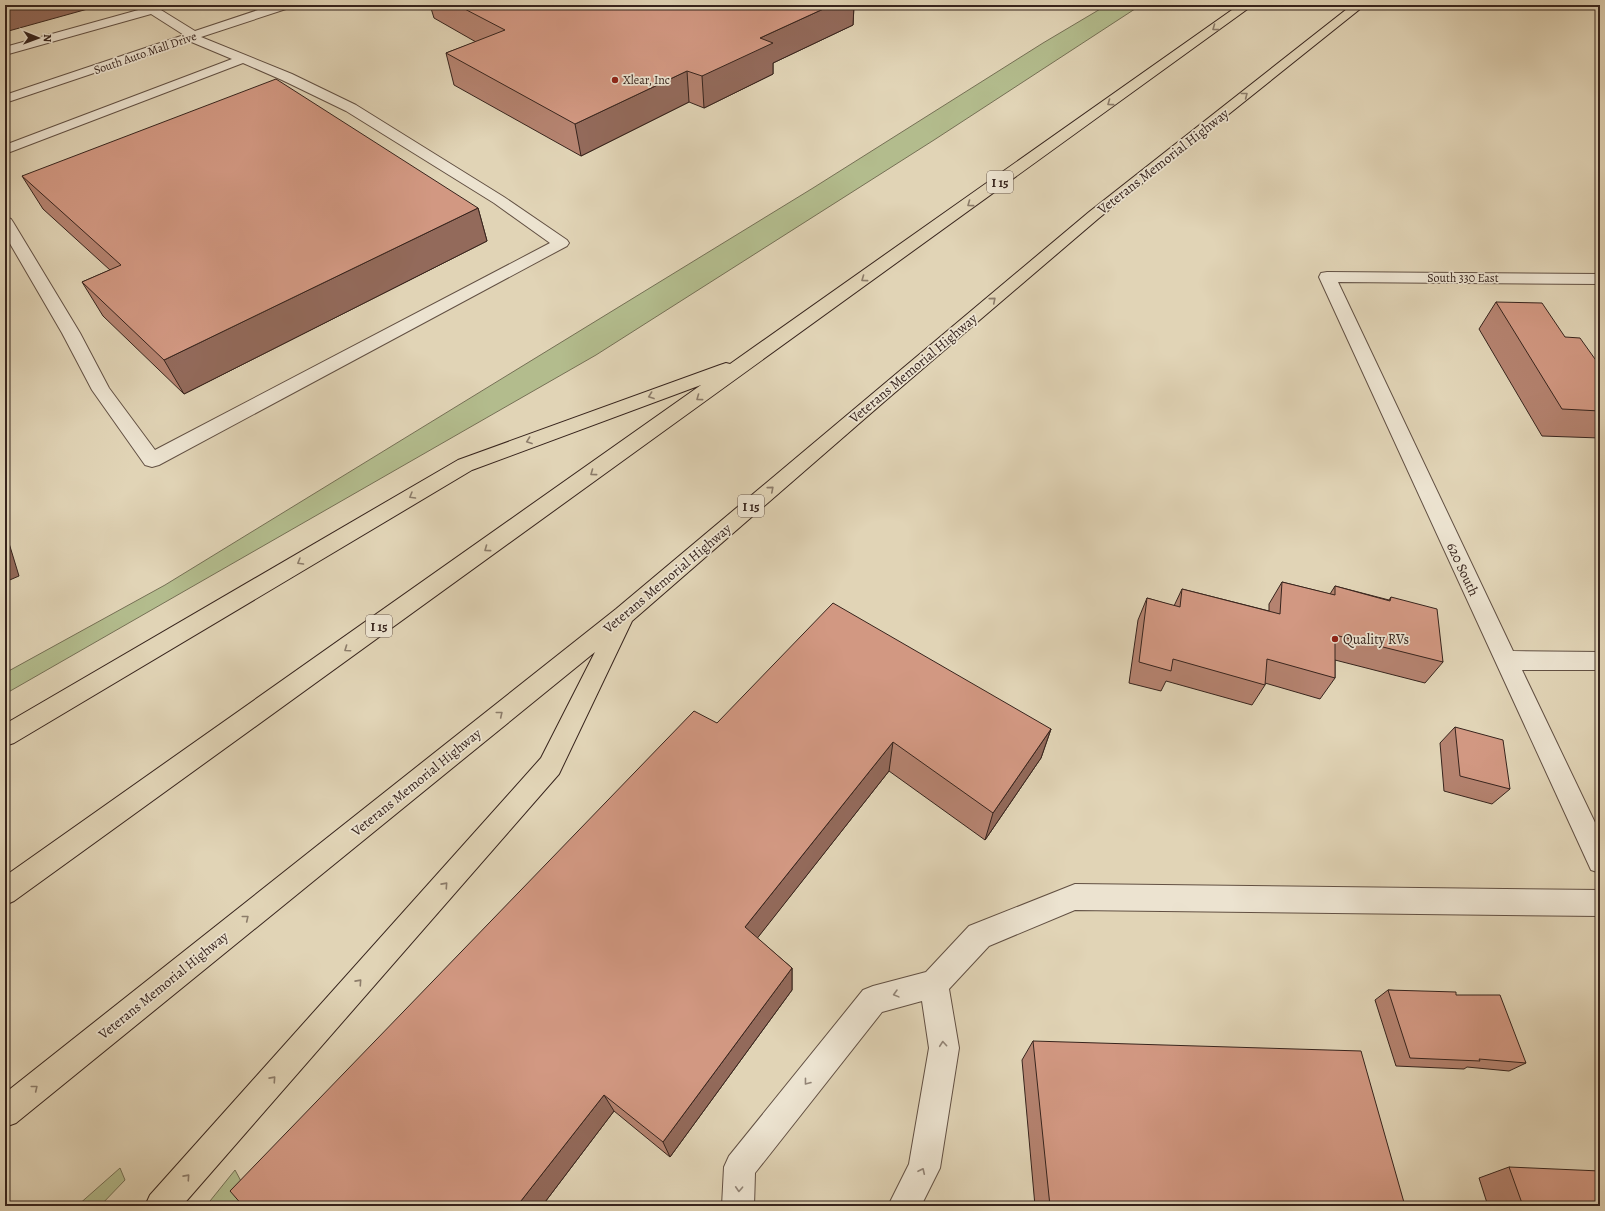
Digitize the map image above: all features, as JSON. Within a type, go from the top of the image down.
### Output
[{"type":"highway","name":"I 15","points":[[5,892],[1247,5]]},
{"type":"highway","name":"Veterans Memorial Highway","points":[[5,1112],[624,615],[878,397],[1094,215],[1359,5]]},
{"type":"highway","points":[[5,736],[465,465],[753,359]]},
{"type":"highway","points":[[161,1206],[550,766],[624,615]]},
{"type":"street","name":"South Auto Mall Drive","points":[[5,99],[285,5]]},
{"type":"street","points":[[5,51],[156,8],[192,36],[287,77],[352,108],[499,200],[561,243],[152,460],[101,390],[71,333],[5,222]]},
{"type":"street","points":[[5,150],[243,59]]},
{"type":"street","name":"South 330 East","points":[[1327,277],[1600,279]]},
{"type":"street","name":"620 South","points":[[1327,277],[1600,861]]},
{"type":"street","points":[[1506,660],[1600,661]]},
{"type":"street","points":[[738,1206],[740,1168],[873,1000],[934,984],[979,936],[1075,897],[1600,903]]},
{"type":"street","points":[[904,1206],[924,1168],[944,1048],[934,984]]},
{"type":"green space","points":[[1107,5],[1141,5],[934,140],[596,355],[5,694],[5,673],[165,585],[813,188],[1043,43]]},
{"type":"green space","points":[[120,1168],[125,1180],[100,1206],[77,1206]]},
{"type":"green space","points":[[235,1170],[249,1196],[241,1206],[206,1206]]},
{"type":"building","name":"Xlear, Inc","points":[[457,5],[832,5],[760,38],[773,43],[702,76],[687,71],[575,124],[446,53],[505,30]]},
{"type":"building","points":[[276,79],[478,208],[164,360],[82,282],[121,265],[22,176]]},
{"type":"building","points":[[1496,302],[1542,303],[1565,337],[1580,338],[1600,366],[1600,411],[1562,409]]},
{"type":"building","points":[[1282,582],[1335,595],[1335,586],[1390,601],[1391,597],[1437,609],[1443,662],[1335,635],[1335,678],[1267,659],[1265,685],[1173,659],[1171,671],[1139,662],[1147,598],[1180,607],[1182,589],[1280,614]]},
{"type":"building","points":[[833,603],[1051,729],[993,813],[893,742],[745,927],[792,968],[663,1142],[604,1095],[517,1206],[243,1206],[230,1191],[694,711],[717,723]]},
{"type":"building","points":[[1455,727],[1503,740],[1510,789],[1460,776]]},
{"type":"building","points":[[1388,990],[1456,992],[1456,995],[1500,995],[1526,1063],[1479,1059],[1480,1061],[1410,1058]]},
{"type":"building","points":[[1033,1041],[1361,1051],[1405,1206],[1050,1206]]},
{"type":"building","points":[[1509,1167],[1600,1171],[1600,1206],[1523,1206]]},
{"type":"place","name":"Xlear, Inc","points":[[615,80]]},
{"type":"place","name":"Quality RVs","points":[[1335,639]]}]
